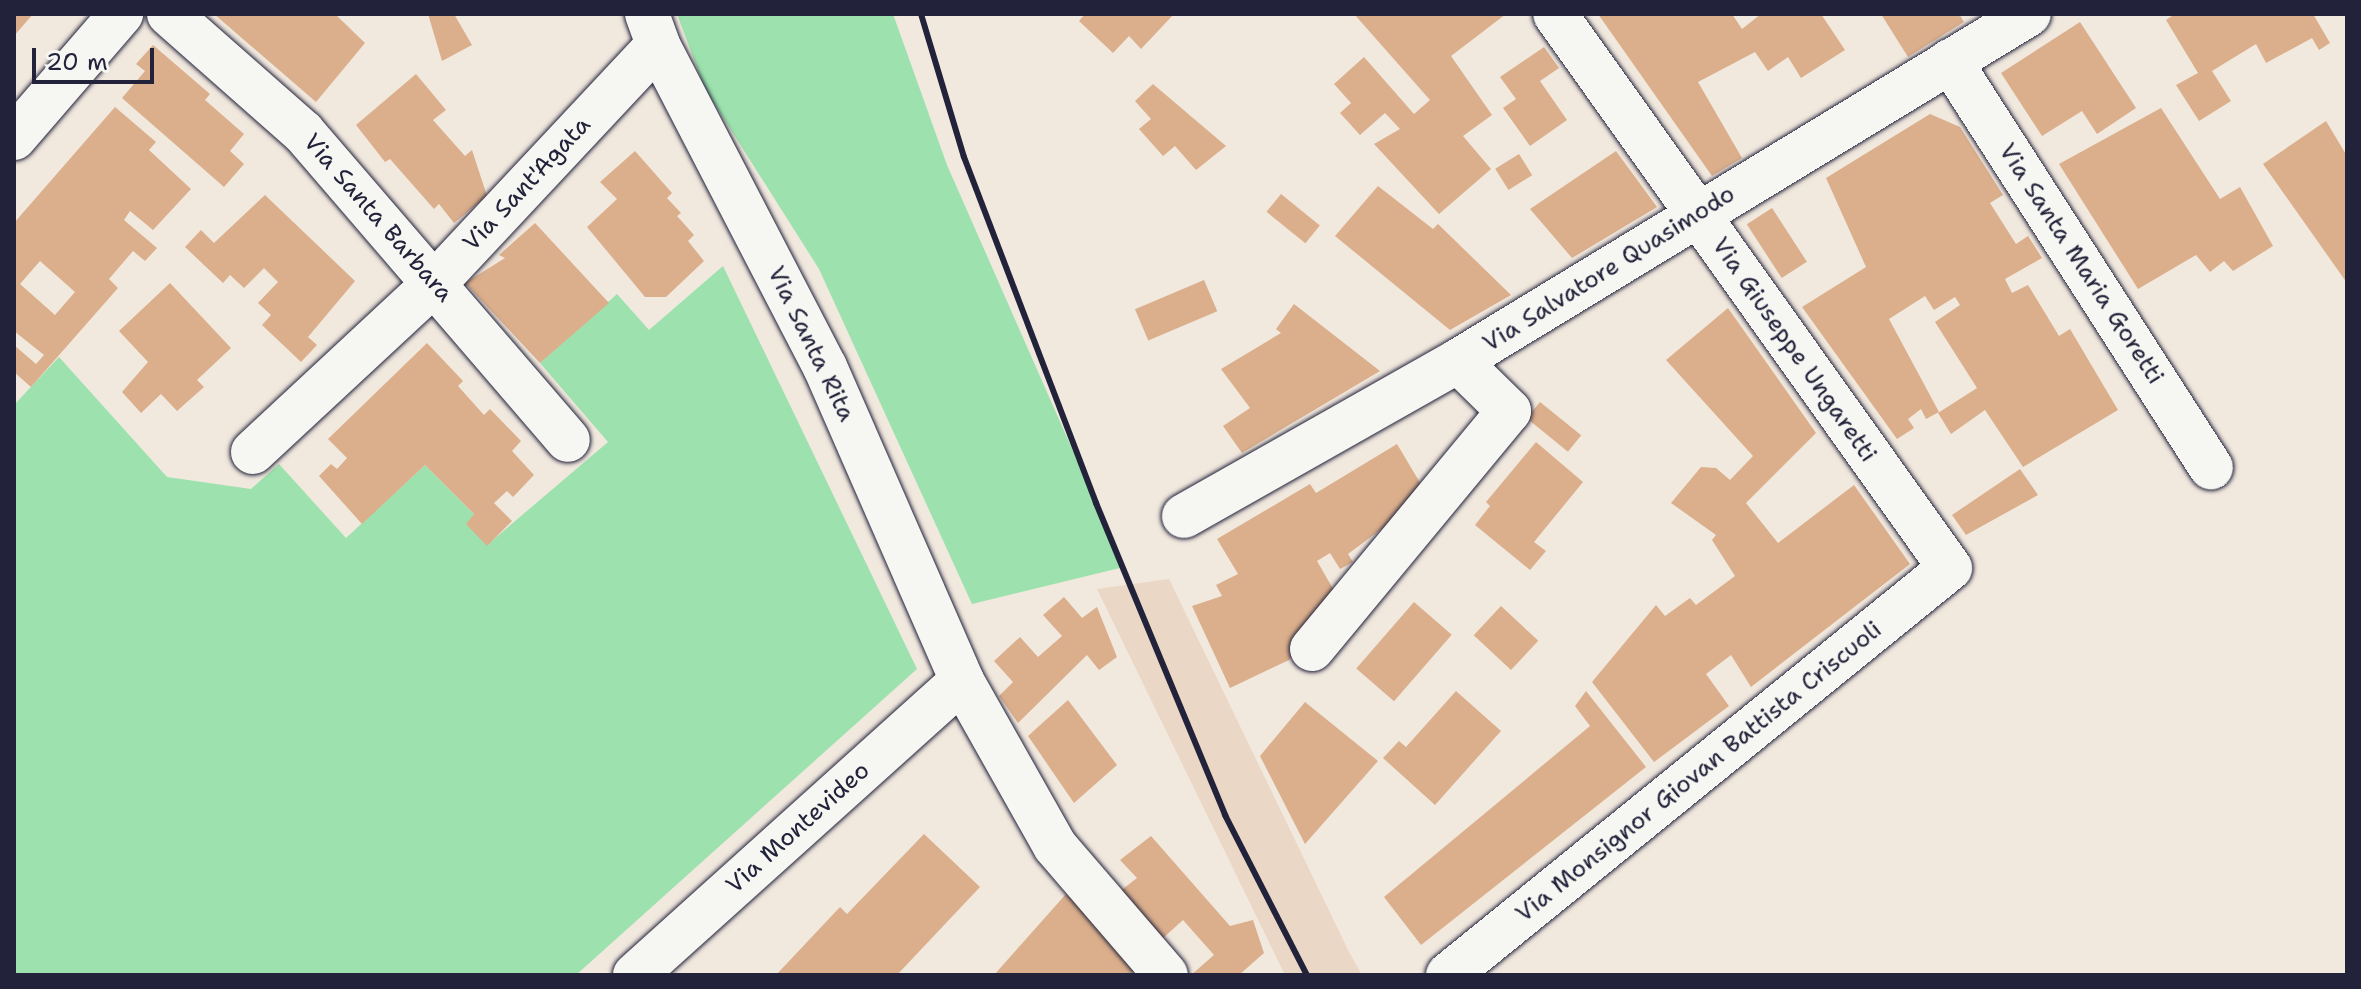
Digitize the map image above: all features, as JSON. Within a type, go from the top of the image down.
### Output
[{"type":"street","points":[[14,138],[121,14]]},
{"type":"street","name":"Via Santa Barbara","points":[[169,14],[303,132],[568,440]]},
{"type":"street","name":"Via Giuseppe Ungaretti","points":[[1555,14],[1950,568]]},
{"type":"street","name":"Via Salvatore Quasimodo","points":[[1184,516],[1458,361],[2029,14]]},
{"type":"street","name":"Via Sant'Agata","points":[[253,452],[435,283],[652,30]]},
{"type":"street","name":"Via Santa Rita","points":[[652,30],[825,367],[962,681],[1055,846],[1166,975]]},
{"type":"street","name":"Via Santa Maria Goretti","points":[[1950,61],[2211,467]]},
{"type":"street","points":[[1312,649],[1509,411],[1458,361]]},
{"type":"street","name":"Via Monsignor Giovan Battista Criscuoli","points":[[1448,975],[1950,568]]},
{"type":"street","name":"Via Montevideo","points":[[635,975],[962,681]]},
{"type":"shaded area","points":[[1169,579],[1362,975],[1285,975],[1097,589]]},
{"type":"green space","points":[[677,14],[893,14],[947,165],[1124,567],[972,604],[819,269],[705,89]]},
{"type":"green space","points":[[723,266],[917,669],[576,975],[14,975],[14,405],[59,357],[167,477],[251,489],[279,464],[346,538],[425,465],[474,514],[467,524],[487,545],[608,442],[540,363],[617,294],[649,330]]},
{"type":"building","points":[[14,14],[33,14],[14,36]]},
{"type":"building","points":[[214,14],[335,14],[365,43],[316,102]]},
{"type":"building","points":[[428,14],[454,14],[472,45],[442,61]]},
{"type":"building","points":[[1085,14],[1174,14],[1141,49],[1129,36],[1113,53],[1079,21]]},
{"type":"building","points":[[1354,14],[1506,14],[1451,56],[1492,115],[1463,136],[1491,169],[1439,214],[1374,144],[1400,129],[1385,113],[1360,135],[1340,113],[1351,103],[1334,84],[1364,57],[1414,114],[1430,100]]},
{"type":"building","points":[[1598,14],[1732,14],[1742,29],[1761,14],[1821,14],[1845,50],[1801,78],[1788,57],[1768,71],[1755,52],[1698,82],[1742,158],[1712,176]]},
{"type":"building","points":[[1881,14],[1959,14],[1964,22],[1908,57]]},
{"type":"building","points":[[2175,14],[2313,14],[2330,43],[2319,50],[2312,38],[2266,63],[2256,44],[2212,71],[2231,101],[2199,121],[2176,85],[2198,73],[2166,20]]},
{"type":"building","points":[[2080,22],[2136,108],[2097,134],[2082,111],[2042,136],[2001,73]]},
{"type":"building","points":[[153,45],[210,94],[205,100],[244,134],[230,151],[244,164],[224,187],[122,98],[145,71],[136,64]]},
{"type":"building","points":[[1544,47],[1559,68],[1540,81],[1567,120],[1530,146],[1503,108],[1516,99],[1500,77]]},
{"type":"building","points":[[416,74],[446,110],[433,120],[465,156],[472,150],[487,196],[454,223],[439,204],[434,209],[390,159],[385,162],[356,125]]},
{"type":"building","points":[[1153,84],[1226,146],[1196,170],[1175,146],[1163,156],[1139,129],[1151,119],[1135,101]]},
{"type":"building","points":[[115,107],[156,142],[149,150],[191,189],[153,230],[130,211],[124,220],[157,248],[145,261],[133,251],[109,279],[118,288],[31,387],[14,372],[14,345],[36,364],[44,355],[14,331],[14,223]],"holes":[[[40,261],[75,292],[55,315],[20,284]]]},
{"type":"building","points":[[2161,108],[2220,199],[2240,187],[2273,246],[2233,271],[2224,261],[2210,272],[2196,255],[2138,289],[2059,164]]},
{"type":"building","points":[[1930,114],[1960,127],[2003,195],[1990,203],[2016,244],[2028,236],[2042,258],[2005,279],[2012,293],[2028,285],[2059,336],[2070,329],[2118,410],[2023,467],[1985,410],[1951,434],[1938,413],[1977,388],[1935,322],[1960,305],[1955,297],[1934,310],[1925,296],[1889,319],[1939,412],[1926,419],[1921,409],[1908,419],[1914,428],[1897,439],[1802,307],[1866,267],[1826,178]]},
{"type":"building","points":[[2326,121],[2347,156],[2347,283],[2263,164]]},
{"type":"building","points":[[635,151],[672,193],[667,198],[681,213],[677,216],[694,235],[688,241],[704,261],[666,297],[645,297],[587,227],[617,199],[600,182]]},
{"type":"building","points":[[1616,151],[1657,207],[1572,258],[1530,209]]},
{"type":"building","points":[[1519,154],[1532,175],[1509,190],[1495,169]]},
{"type":"building","points":[[1378,186],[1433,229],[1438,224],[1511,295],[1450,330],[1335,236]]},
{"type":"building","points":[[1281,194],[1320,225],[1305,243],[1267,212]]},
{"type":"building","points":[[265,195],[355,281],[308,337],[317,345],[301,362],[262,325],[271,315],[258,303],[278,282],[264,268],[244,288],[230,275],[223,283],[185,247],[201,230],[214,243]]},
{"type":"building","points":[[1772,208],[1807,262],[1782,278],[1747,224]]},
{"type":"building","points":[[535,223],[609,303],[540,363],[465,283],[505,258],[499,255]]},
{"type":"building","points":[[1204,280],[1217,311],[1148,341],[1135,309]]},
{"type":"building","points":[[170,283],[231,348],[197,380],[204,387],[177,411],[161,394],[141,413],[122,392],[148,362],[119,331]]},
{"type":"building","points":[[1294,304],[1380,371],[1242,453],[1223,426],[1250,408],[1221,369],[1281,333],[1276,329]]},
{"type":"building","points":[[1728,308],[1816,433],[1746,503],[1778,543],[1854,485],[1910,564],[1751,687],[1731,655],[1706,674],[1729,706],[1654,762],[1592,682],[1656,605],[1665,616],[1690,598],[1696,605],[1735,576],[1712,540],[1716,535],[1671,503],[1701,467],[1716,468],[1730,480],[1753,456],[1666,360]]},
{"type":"building","points":[[427,343],[463,381],[458,386],[484,415],[490,409],[521,441],[512,451],[534,475],[513,497],[507,491],[494,503],[512,521],[487,546],[466,524],[474,514],[425,465],[362,524],[319,476],[331,464],[337,469],[347,458],[328,439]]},
{"type":"building","points":[[1540,402],[1581,435],[1568,452],[1527,418]]},
{"type":"building","points":[[1536,442],[1583,482],[1534,542],[1546,551],[1530,570],[1475,525],[1490,506],[1486,502]]},
{"type":"building","points":[[1397,444],[1422,486],[1395,519],[1348,554],[1353,562],[1340,569],[1330,553],[1317,561],[1339,599],[1289,660],[1230,688],[1192,606],[1222,596],[1216,585],[1238,574],[1217,539],[1310,484],[1316,493]]},
{"type":"building","points":[[2020,469],[2038,495],[1966,535],[1952,515]]},
{"type":"building","points":[[1064,597],[1082,618],[1097,607],[1117,657],[1099,670],[1087,655],[1018,723],[999,696],[1013,682],[994,661],[1020,637],[1038,657],[1062,636],[1043,615]]},
{"type":"building","points":[[1414,602],[1452,635],[1394,701],[1356,668]]},
{"type":"building","points":[[1501,606],[1538,641],[1511,670],[1474,635]]},
{"type":"building","points":[[1456,691],[1501,731],[1435,805],[1383,758],[1399,741],[1406,747]]},
{"type":"building","points":[[1586,691],[1646,767],[1421,945],[1384,897],[1590,726],[1575,706]]},
{"type":"building","points":[[1068,700],[1117,765],[1074,803],[1028,736]]},
{"type":"building","points":[[1305,702],[1378,761],[1305,844],[1260,756]]},
{"type":"building","points":[[924,834],[980,887],[897,975],[776,975],[840,907],[847,914]]},
{"type":"building","points":[[1151,836],[1230,926],[1253,920],[1264,953],[1239,975],[1191,975],[1214,955],[1183,920],[1162,939],[1119,892],[1137,878],[1120,860]]},
{"type":"building","points":[[1066,894],[1142,961],[1130,975],[994,975]]},
{"type":"railway","points":[[921,14],[964,157],[1096,503],[1225,815],[1307,975]]}]
